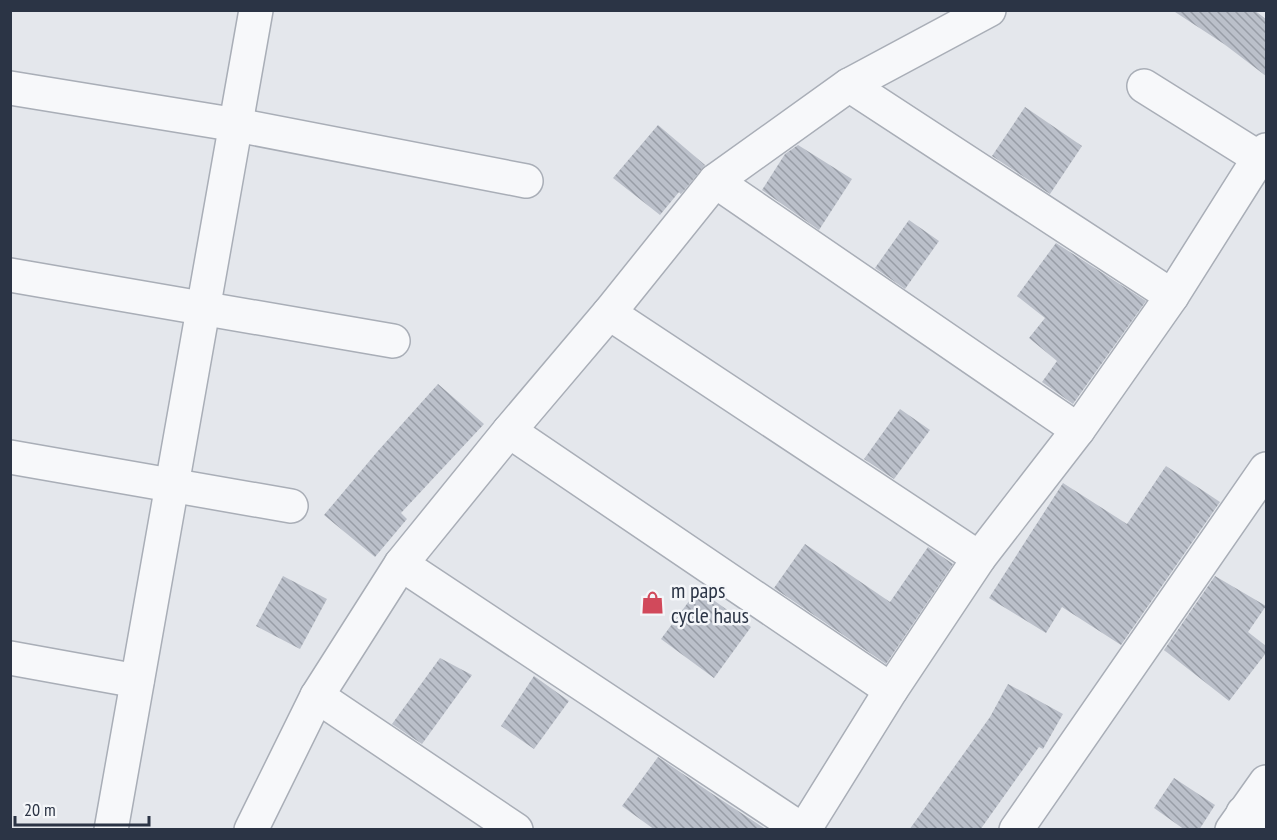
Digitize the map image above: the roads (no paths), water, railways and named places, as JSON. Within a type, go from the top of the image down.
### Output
[{"type":"street","points":[[111,830],[256,10]]},
{"type":"street","points":[[251,830],[317,696],[401,564],[715,181],[849,85],[989,10]]},
{"type":"street","points":[[849,85],[1172,296]]},
{"type":"street","points":[[401,564],[803,830],[891,690],[979,558],[1078,430],[1172,296],[1263,154],[1144,86]]},
{"type":"street","points":[[10,88],[237,125],[526,181]]},
{"type":"street","points":[[715,181],[1078,430]]},
{"type":"street","points":[[10,275],[393,341]]},
{"type":"street","points":[[609,313],[979,558]]},
{"type":"street","points":[[509,431],[891,690]]},
{"type":"street","points":[[10,456],[291,506]]},
{"type":"street","points":[[1016,830],[1266,469]]},
{"type":"street","points":[[10,658],[137,681]]},
{"type":"street","points":[[317,696],[516,830]]},
{"type":"street","points":[[1247,824],[1266,782]]},
{"type":"place","name":"m paps cycle haus","points":[[653,603]]}]
